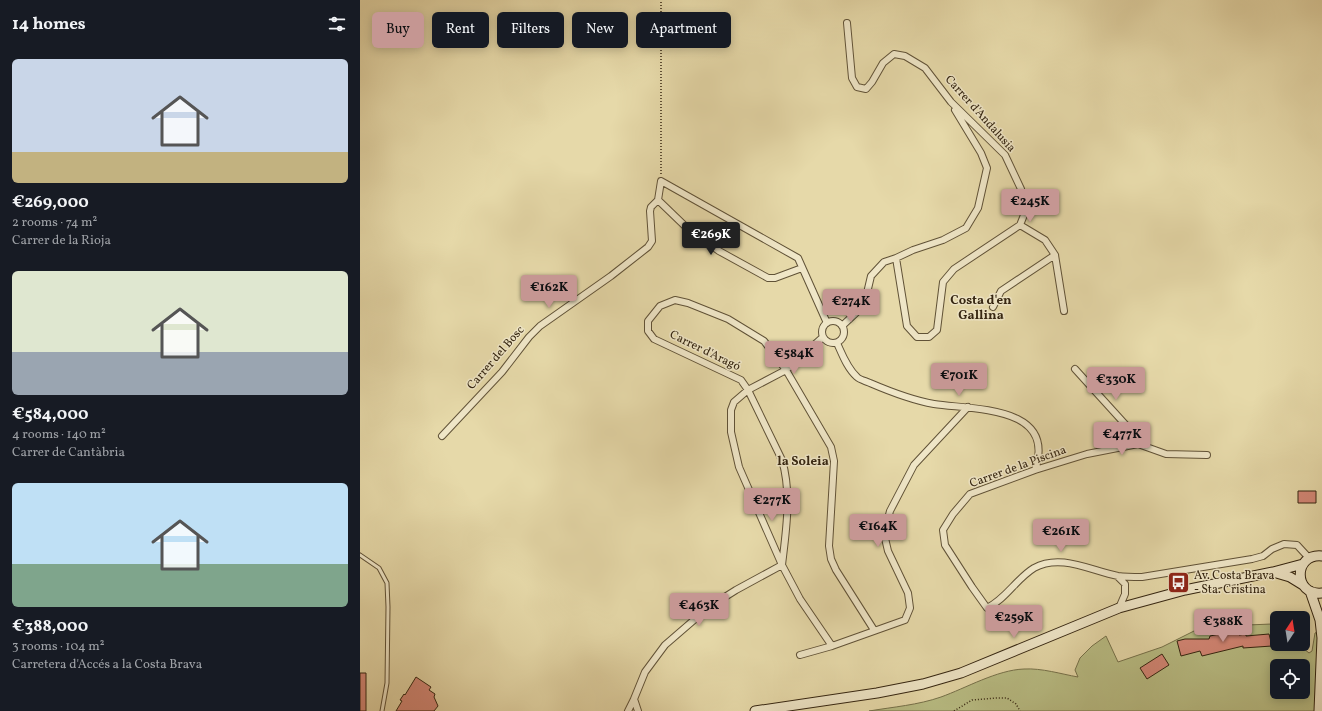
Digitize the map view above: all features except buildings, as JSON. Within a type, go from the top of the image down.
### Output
[{"type":"main road","points":[[755,711],[877,693],[923,684],[954,675],[1119,608],[1185,590],[1273,572],[1316,556],[1322,556]]},
{"type":"main road","points":[[1303,584],[1300,574],[1306,561]]},
{"type":"main road","points":[[1273,572],[1290,577],[1303,584],[1310,591],[1321,617],[1322,638],[1319,711]]},
{"type":"main road","points":[[1310,591],[1322,593]]},
{"type":"street","name":"Carrer d'Andalusia","points":[[846,23],[852,78],[857,87],[866,89],[883,63],[894,54],[905,56],[925,68],[951,102],[1004,155],[1021,189],[1026,210],[1020,225]]},
{"type":"street","points":[[842,326],[859,310],[867,293],[871,276],[884,262],[943,240],[966,228],[978,208],[987,168],[981,153],[951,102]]},
{"type":"street","points":[[802,268],[775,278],[768,278],[719,251],[686,227],[658,200],[661,181],[798,258],[827,323]]},
{"type":"street","name":"Carrer del Bosc","points":[[442,436],[502,372],[528,338],[540,326],[611,276],[648,247],[652,241],[651,206],[658,200]]},
{"type":"street","points":[[896,258],[907,326],[917,337],[929,337],[937,330],[943,282],[954,269],[1020,225],[1045,240],[1054,255],[1064,311]]},
{"type":"street","points":[[993,307],[1001,291],[1054,255]]},
{"type":"street","name":"Carrer d'Aragó","points":[[782,565],[787,517],[786,473],[782,460],[748,390],[741,380],[654,339],[648,331],[648,321],[660,306],[675,300],[688,303],[728,319],[764,341],[786,370],[831,447],[834,461],[829,546],[831,559],[836,570],[874,630]]},
{"type":"street","points":[[832,646],[800,599],[782,565],[739,467],[731,432],[730,410],[734,402],[748,390],[786,370],[823,337],[823,329],[827,323],[836,322],[842,326],[844,336],[837,343]]},
{"type":"street","points":[[823,337],[829,342],[837,343]]},
{"type":"street","points":[[837,343],[848,366],[857,378],[910,399],[935,404],[999,412],[1015,417],[1031,428],[1038,439],[1039,459],[1035,470]]},
{"type":"street","points":[[1075,369],[1134,434],[1138,444],[1166,454],[1207,455]]},
{"type":"street","points":[[800,654],[832,646],[905,620],[910,608],[908,593],[888,551],[884,534],[890,511],[914,465],[968,407]]},
{"type":"street","name":"Carrer de la Piscina","points":[[1138,444],[1087,454],[1035,470],[970,494],[953,514],[943,530],[945,544],[987,608],[997,603],[1016,582],[1034,568],[1048,563],[1067,562],[1117,576],[1130,578],[1252,559],[1263,556],[1272,549],[1284,544],[1297,545],[1306,561]]},
{"type":"street","points":[[628,711],[645,672],[665,645],[709,607],[736,590],[782,565]]},
{"type":"street","points":[[1117,576],[1125,584],[1125,594],[1119,608]]},
{"type":"street","points":[[634,699],[638,711]]},
{"type":"lane","points":[[360,555],[379,568],[387,583],[387,683],[382,711]]},
{"type":"path","points":[[661,0],[661,181]]},
{"type":"path","points":[[954,711],[972,700],[1007,698],[1016,704],[1020,711]]},
{"type":"green space","points":[[1270,624],[1270,651],[1307,651],[1309,653],[1312,651],[1315,633],[1322,630],[1322,711],[869,711],[932,700],[992,676],[1014,670],[1038,669],[1078,677],[1075,670],[1080,658],[1092,646],[1106,636],[1118,662],[1162,647],[1194,631]]},
{"type":"place","name":"Av. Costa Brava - Sta. Cristina","points":[[1179,583]]},
{"type":"district","name":"Costa d'en Gallina","points":[[981,308]]},
{"type":"district","name":"la Soleia","points":[[803,462]]}]
